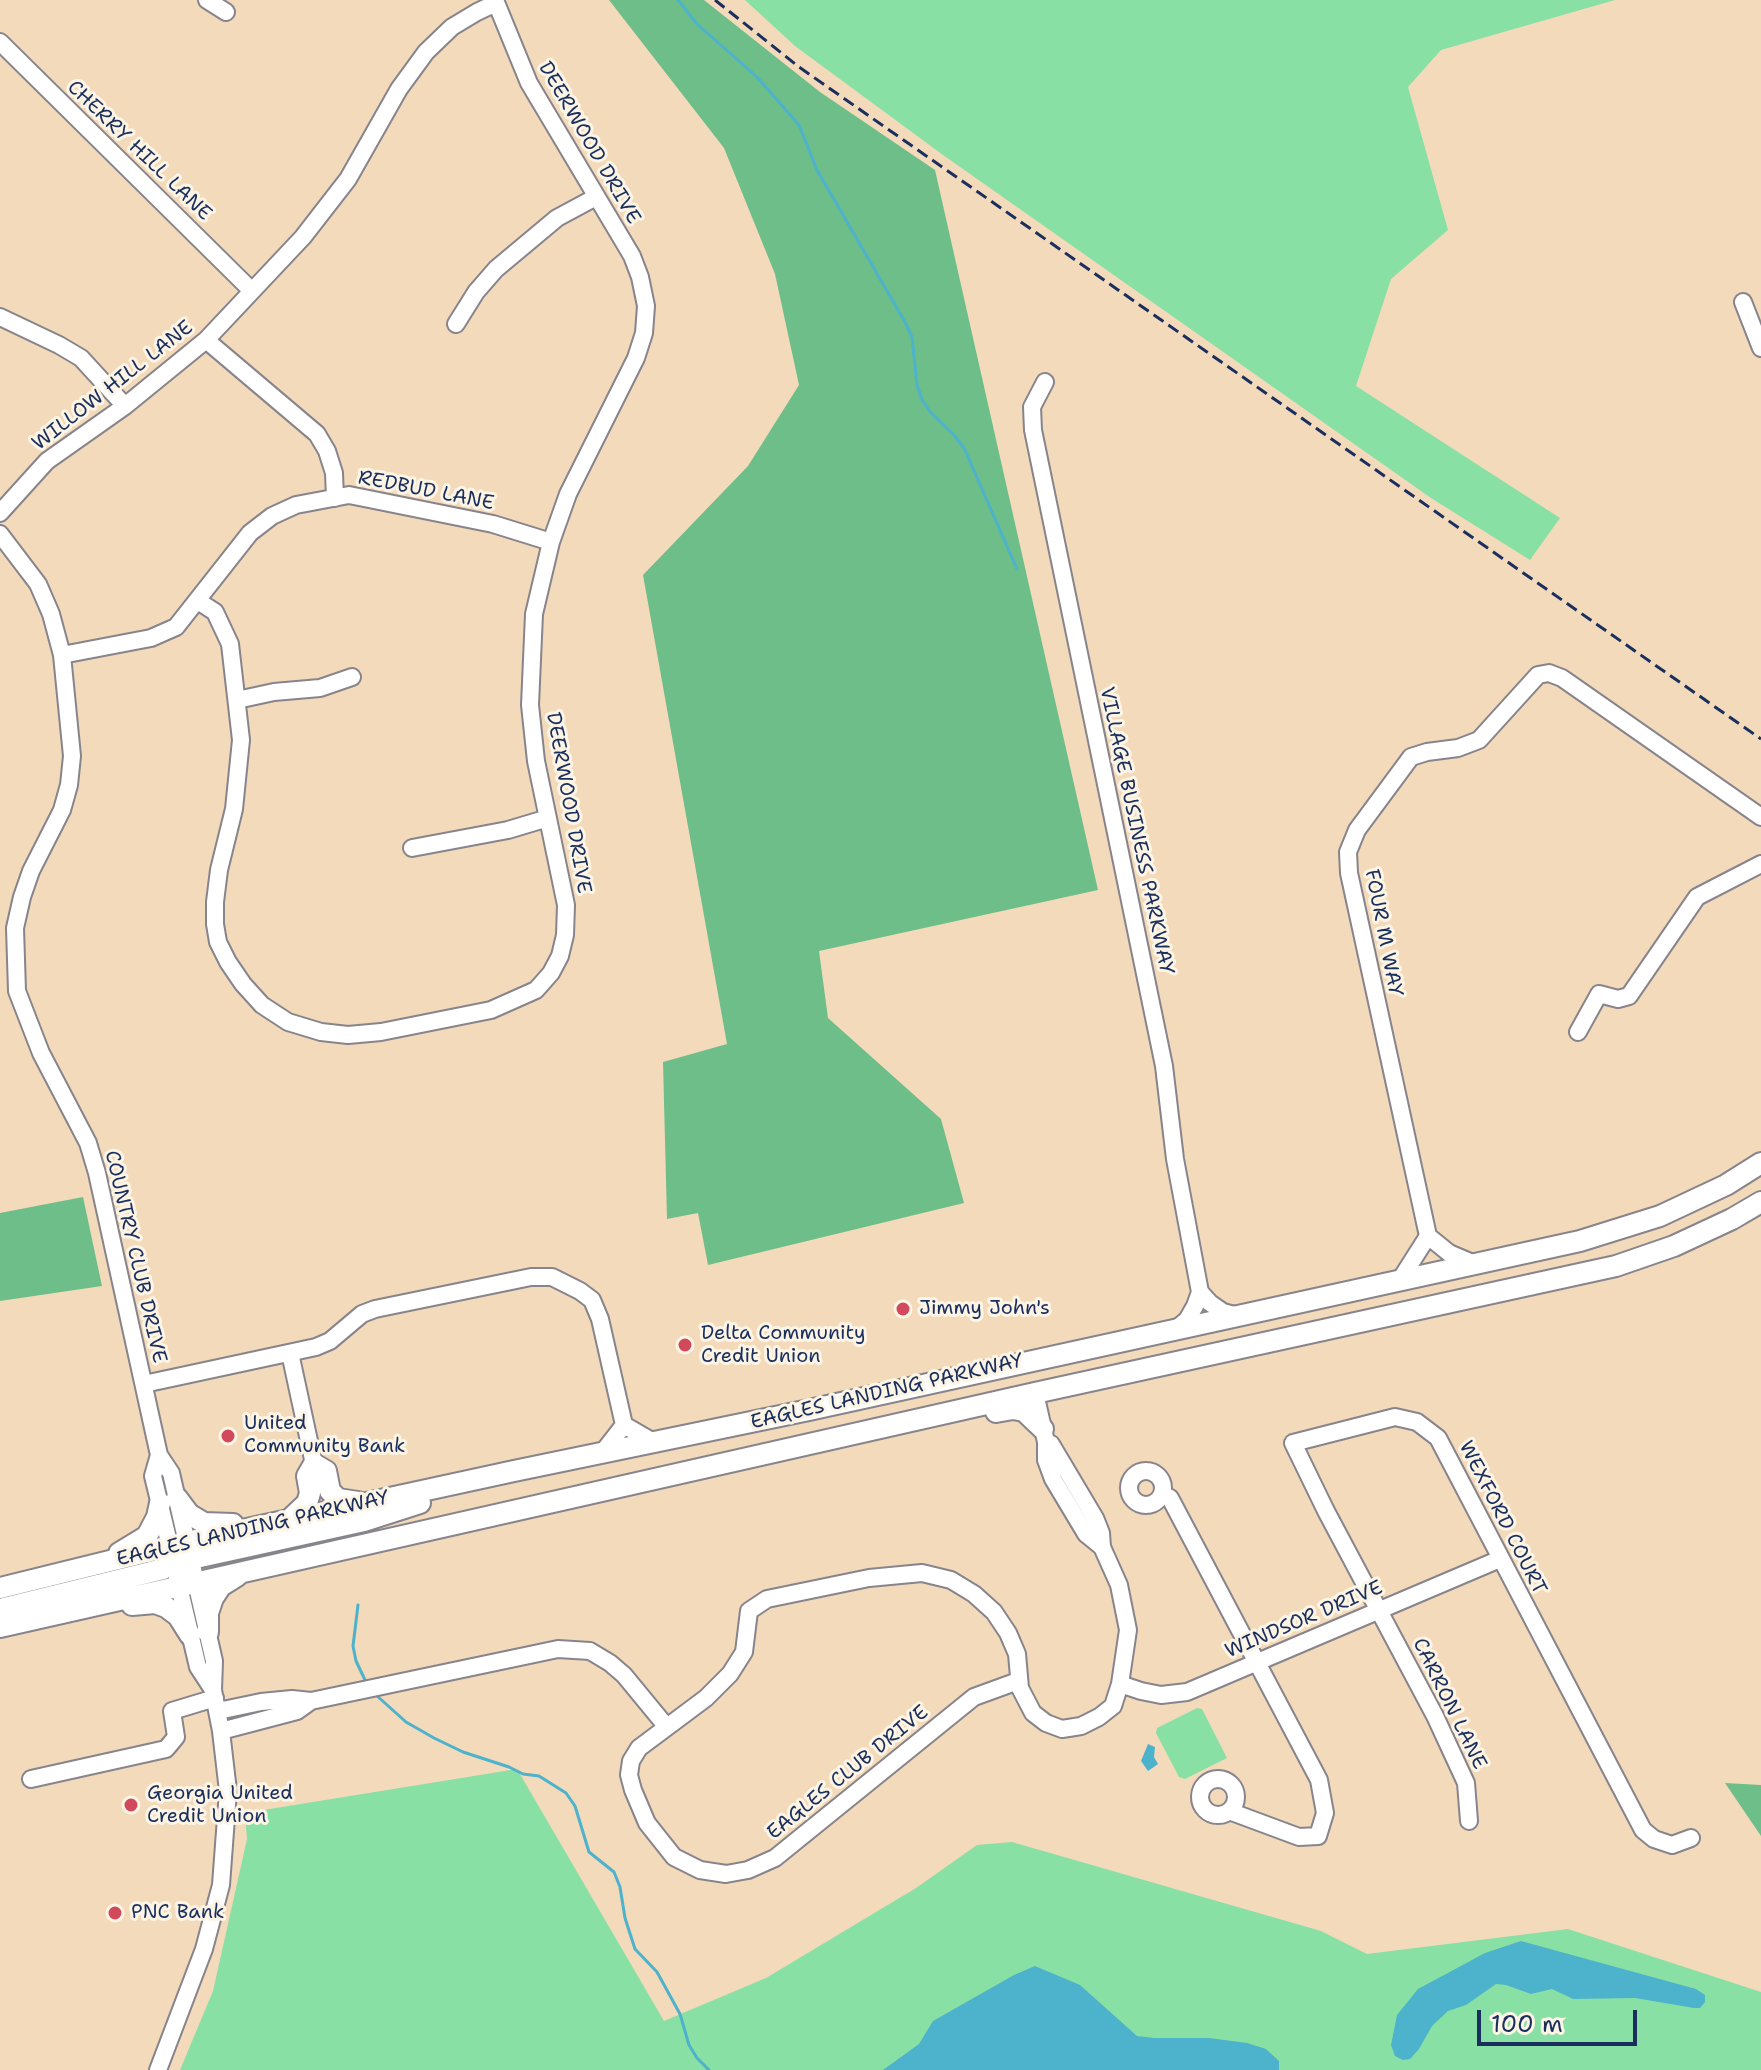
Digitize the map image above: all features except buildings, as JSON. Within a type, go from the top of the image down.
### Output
[{"type":"main road","name":"EAGLES LANDING PARKWAY","points":[[0,1588],[104,1563],[180,1552],[292,1520],[366,1503],[1580,1241],[1660,1216],[1726,1185],[1761,1163]]},
{"type":"main road","name":"EAGLES LANDING PARKWAY","points":[[0,1627],[1035,1393],[1616,1266],[1674,1246],[1761,1202]]},
{"type":"main road","points":[[1045,1439],[1046,1413],[1053,1401],[1092,1381]]},
{"type":"main road","points":[[854,1435],[911,1430],[1013,1409],[1024,1411],[1045,1439]]},
{"type":"main road","points":[[104,1563],[147,1536],[168,1500],[204,1523],[215,1525],[292,1520],[307,1503],[310,1493],[307,1476],[314,1464],[326,1471],[330,1491],[338,1499],[366,1503]]},
{"type":"main road","points":[[0,1609],[163,1569],[180,1552],[364,1521],[419,1503],[471,1480]]},
{"type":"main road","points":[[180,1552],[188,1583]]},
{"type":"main road","points":[[68,1612],[155,1603],[172,1610],[199,1633],[221,1586],[252,1569]]},
{"type":"street","points":[[207,0],[226,12]]},
{"type":"street","name":"DEERWOOD DRIVE","points":[[198,601],[215,612],[225,630],[230,644],[237,700],[241,740],[237,782],[234,809],[219,870],[215,924],[218,942],[243,984],[262,1005],[288,1022],[321,1032],[348,1035],[381,1032],[491,1010],[536,990],[551,973],[560,956],[565,935],[566,905],[536,761],[530,705],[534,614],[551,542],[568,494],[636,358],[644,333],[646,306],[632,256],[529,83],[496,2]]},
{"type":"street","name":"WILLOW HILL LANE","points":[[0,513],[47,461],[125,406],[206,340],[303,237],[348,179],[399,89],[426,52],[452,27],[496,2]]},
{"type":"street","name":"CHERRY HILL LANE","points":[[0,42],[251,290]]},
{"type":"street","points":[[456,324],[476,292],[496,269],[557,218],[596,197]]},
{"type":"street","points":[[1743,302],[1761,348]]},
{"type":"street","points":[[0,317],[81,358],[125,406]]},
{"type":"street","points":[[206,340],[317,434],[334,473],[335,498]]},
{"type":"street","name":"VILLAGE BUSINESS PARKWAY","points":[[1045,382],[1032,407],[1033,430],[1164,1066],[1175,1159],[1200,1292]]},
{"type":"street","name":"REDBUD LANE","points":[[62,655],[151,638],[176,627],[250,533],[272,516],[296,505],[349,495],[439,511],[551,542]]},
{"type":"street","name":"COUNTRY CLUB DRIVE","points":[[0,534],[38,584],[51,614],[62,655],[72,756],[62,810],[31,871],[22,897],[15,928],[17,991],[41,1053],[88,1143],[97,1173],[159,1455],[153,1476],[168,1500],[180,1552]]},
{"type":"street","name":"FOUR M WAY","points":[[1428,1236],[1351,883],[1348,852],[1357,830],[1411,757],[1458,748],[1479,740],[1538,675],[1549,673],[1562,678],[1761,817]]},
{"type":"street","points":[[237,700],[320,688],[352,677]]},
{"type":"street","points":[[412,848],[508,830],[548,818]]},
{"type":"street","points":[[1578,1032],[1599,994],[1618,999],[1629,996],[1697,897],[1761,864]]},
{"type":"street","points":[[1400,1280],[1428,1236],[1449,1253],[1475,1264]]},
{"type":"street","points":[[144,1384],[316,1347],[330,1341],[362,1314],[375,1309],[531,1277],[552,1277],[592,1300],[600,1319],[624,1425],[655,1443]]},
{"type":"street","points":[[1175,1330],[1187,1320],[1200,1292],[1223,1312],[1238,1316]]},
{"type":"street","points":[[290,1353],[314,1464]]},
{"type":"street","points":[[1035,1393],[1045,1439],[1062,1479],[1062,1497],[1086,1534],[1102,1547]]},
{"type":"street","name":"WEXFORD COURT","points":[[1379,1610],[1293,1443],[1395,1417],[1417,1422],[1438,1438],[1643,1830],[1654,1839],[1672,1845],[1691,1838]]},
{"type":"street","points":[[603,1452],[624,1425]]},
{"type":"street","points":[[1045,1439],[1095,1518],[1102,1547],[1119,1585],[1126,1613],[1127,1646],[1120,1684]]},
{"type":"street","points":[[1162,1494],[1170,1498],[1319,1780],[1325,1813],[1318,1836],[1299,1837],[1229,1811]]},
{"type":"street","name":"WINDSOR DRIVE","points":[[1120,1684],[1161,1695],[1187,1692],[1500,1559]]},
{"type":"street","name":"EAGLES CLUB DRIVE","points":[[1018,1681],[974,1697],[775,1858],[748,1870],[726,1874],[700,1870],[674,1857],[647,1823],[629,1775],[631,1761],[639,1748],[706,1698],[730,1674],[744,1652],[749,1611],[767,1599],[869,1578],[922,1573],[951,1580],[974,1594],[994,1612],[1008,1633],[1017,1654],[1018,1681],[1033,1713],[1046,1723],[1062,1729],[1081,1726],[1113,1706],[1120,1684]]},
{"type":"street","points":[[158,2070],[204,1949],[221,1885],[228,1791],[215,1700],[214,1661],[199,1633],[188,1583]]},
{"type":"street","name":"CARRON LANE","points":[[1379,1610],[1466,1783],[1469,1821]]},
{"type":"street","points":[[31,1779],[166,1749],[176,1737],[172,1711],[215,1700],[311,1701],[558,1649],[590,1651],[624,1675],[666,1726]]},
{"type":"street","points":[[221,1731],[297,1711],[311,1701]]},
{"type":"green space","points":[[609,0],[704,0],[820,92],[935,170],[1098,890],[819,951],[828,1018],[941,1119],[964,1203],[708,1265],[698,1213],[667,1219],[663,1062],[727,1044],[643,575],[748,466],[799,385],[775,274],[724,148]]},
{"type":"green space","points":[[745,0],[1615,0],[1441,50],[1408,87],[1448,230],[1391,279],[1356,386],[1560,518],[1530,560],[1431,498],[943,155],[795,46]]},
{"type":"green space","points":[[83,1197],[102,1286],[0,1301],[0,1213]]},
{"type":"green space","points":[[1197,1708],[1202,1709],[1227,1758],[1185,1779],[1179,1777],[1156,1733],[1157,1728]]},
{"type":"green space","points":[[517,1769],[664,2021],[766,1978],[916,1888],[977,1845],[1012,1842],[1321,1931],[1367,1954],[1568,1929],[1761,1992],[1761,2070],[180,2070],[213,1991],[247,1839],[245,1813]]},
{"type":"green space","points":[[1725,1783],[1761,1785],[1761,1836]]},
{"type":"water","points":[[1148,1744],[1155,1747],[1154,1757],[1158,1764],[1148,1771],[1141,1761]]},
{"type":"water","points":[[1521,1941],[1696,1989],[1705,1995],[1705,2002],[1700,2008],[1694,2008],[1635,1998],[1573,1999],[1552,1989],[1531,1994],[1496,1984],[1466,2005],[1448,2011],[1432,2026],[1410,2059],[1395,2056],[1391,2045],[1397,2015],[1418,1989],[1485,1953]]},
{"type":"water","points":[[1035,1966],[1080,1985],[1137,2036],[1209,2038],[1247,2043],[1266,2049],[1279,2061],[1279,2070],[883,2070],[919,2044],[933,2021]]},
{"type":"waterway","points":[[678,0],[697,24],[757,77],[799,125],[817,170],[912,337],[917,385],[922,400],[964,448],[1017,569]]},
{"type":"waterway","points":[[358,1605],[353,1646],[366,1682]]},
{"type":"waterway","points":[[376,1695],[406,1722],[434,1738],[523,1774],[539,1776],[566,1793],[575,1806],[589,1852],[614,1872],[635,1949],[657,1972],[680,2014],[689,2045],[709,2070]]},
{"type":"railway","points":[[715,0],[799,67],[1761,739]]},
{"type":"place","name":"Jimmy John's","points":[[903,1309]]},
{"type":"place","name":"Delta Community Credit Union","points":[[685,1345]]},
{"type":"place","name":"United Community Bank","points":[[228,1436]]},
{"type":"place","name":"Georgia United Credit Union","points":[[131,1805]]},
{"type":"place","name":"PNC Bank","points":[[115,1913]]}]
